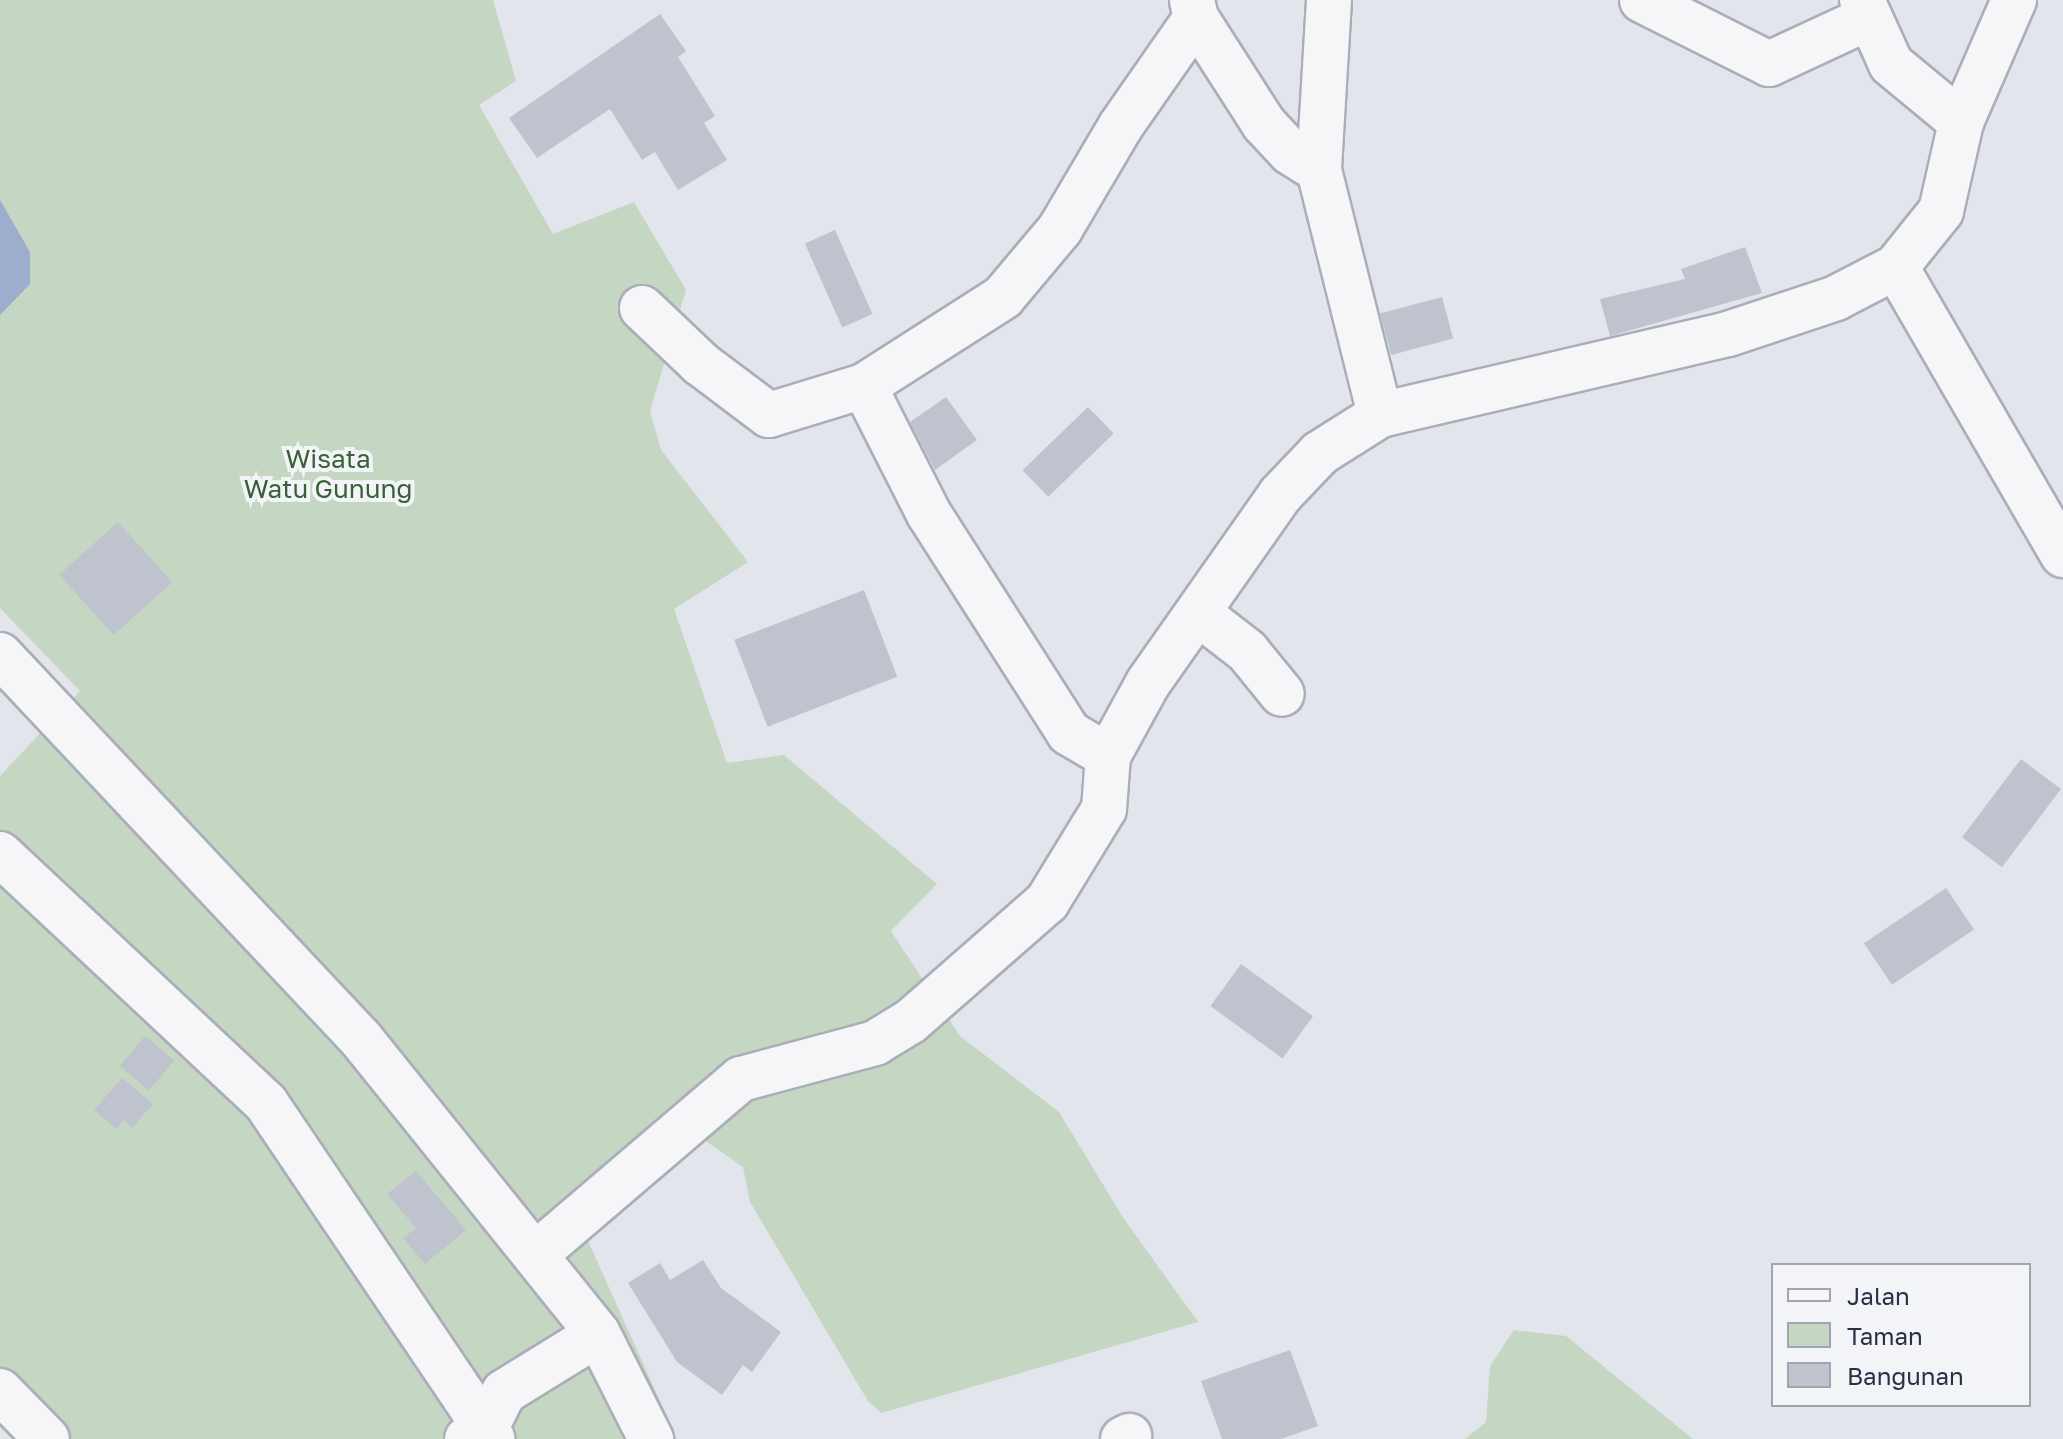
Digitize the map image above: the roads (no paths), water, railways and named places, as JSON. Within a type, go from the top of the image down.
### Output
[{"type":"street","points":[[1329,0],[1319,170],[1380,415]]},
{"type":"street","points":[[1642,0],[1769,64],[1865,9],[1891,64],[1961,122]]},
{"type":"street","points":[[537,1253],[741,1079],[875,1043],[911,1021],[1047,902],[1077,861],[1104,809],[1108,756],[1148,683],[1280,495],[1320,453],[1380,415],[1728,334],[1836,298],[1896,267],[1941,211],[1961,122],[2014,0]]},
{"type":"street","points":[[642,308],[701,364],[769,415],[864,386],[1003,297],[1060,229],[1194,9],[1264,124],[1319,170]]},
{"type":"street","points":[[1896,267],[2063,555]]},
{"type":"street","points":[[864,386],[929,514],[1069,733],[1108,756]]},
{"type":"street","points":[[1198,613],[1247,651],[1282,694]]},
{"type":"street","points":[[0,655],[361,1039],[537,1253],[598,1334],[651,1439]]},
{"type":"street","points":[[0,854],[266,1103],[482,1435],[504,1392],[598,1334]]},
{"type":"street","points":[[0,1391],[47,1439]]},
{"type":"water","points":[[0,200],[30,252],[30,284],[0,315]]},
{"type":"park label","name":"Wisata Watu Gunung","points":[[328,474]]}]
